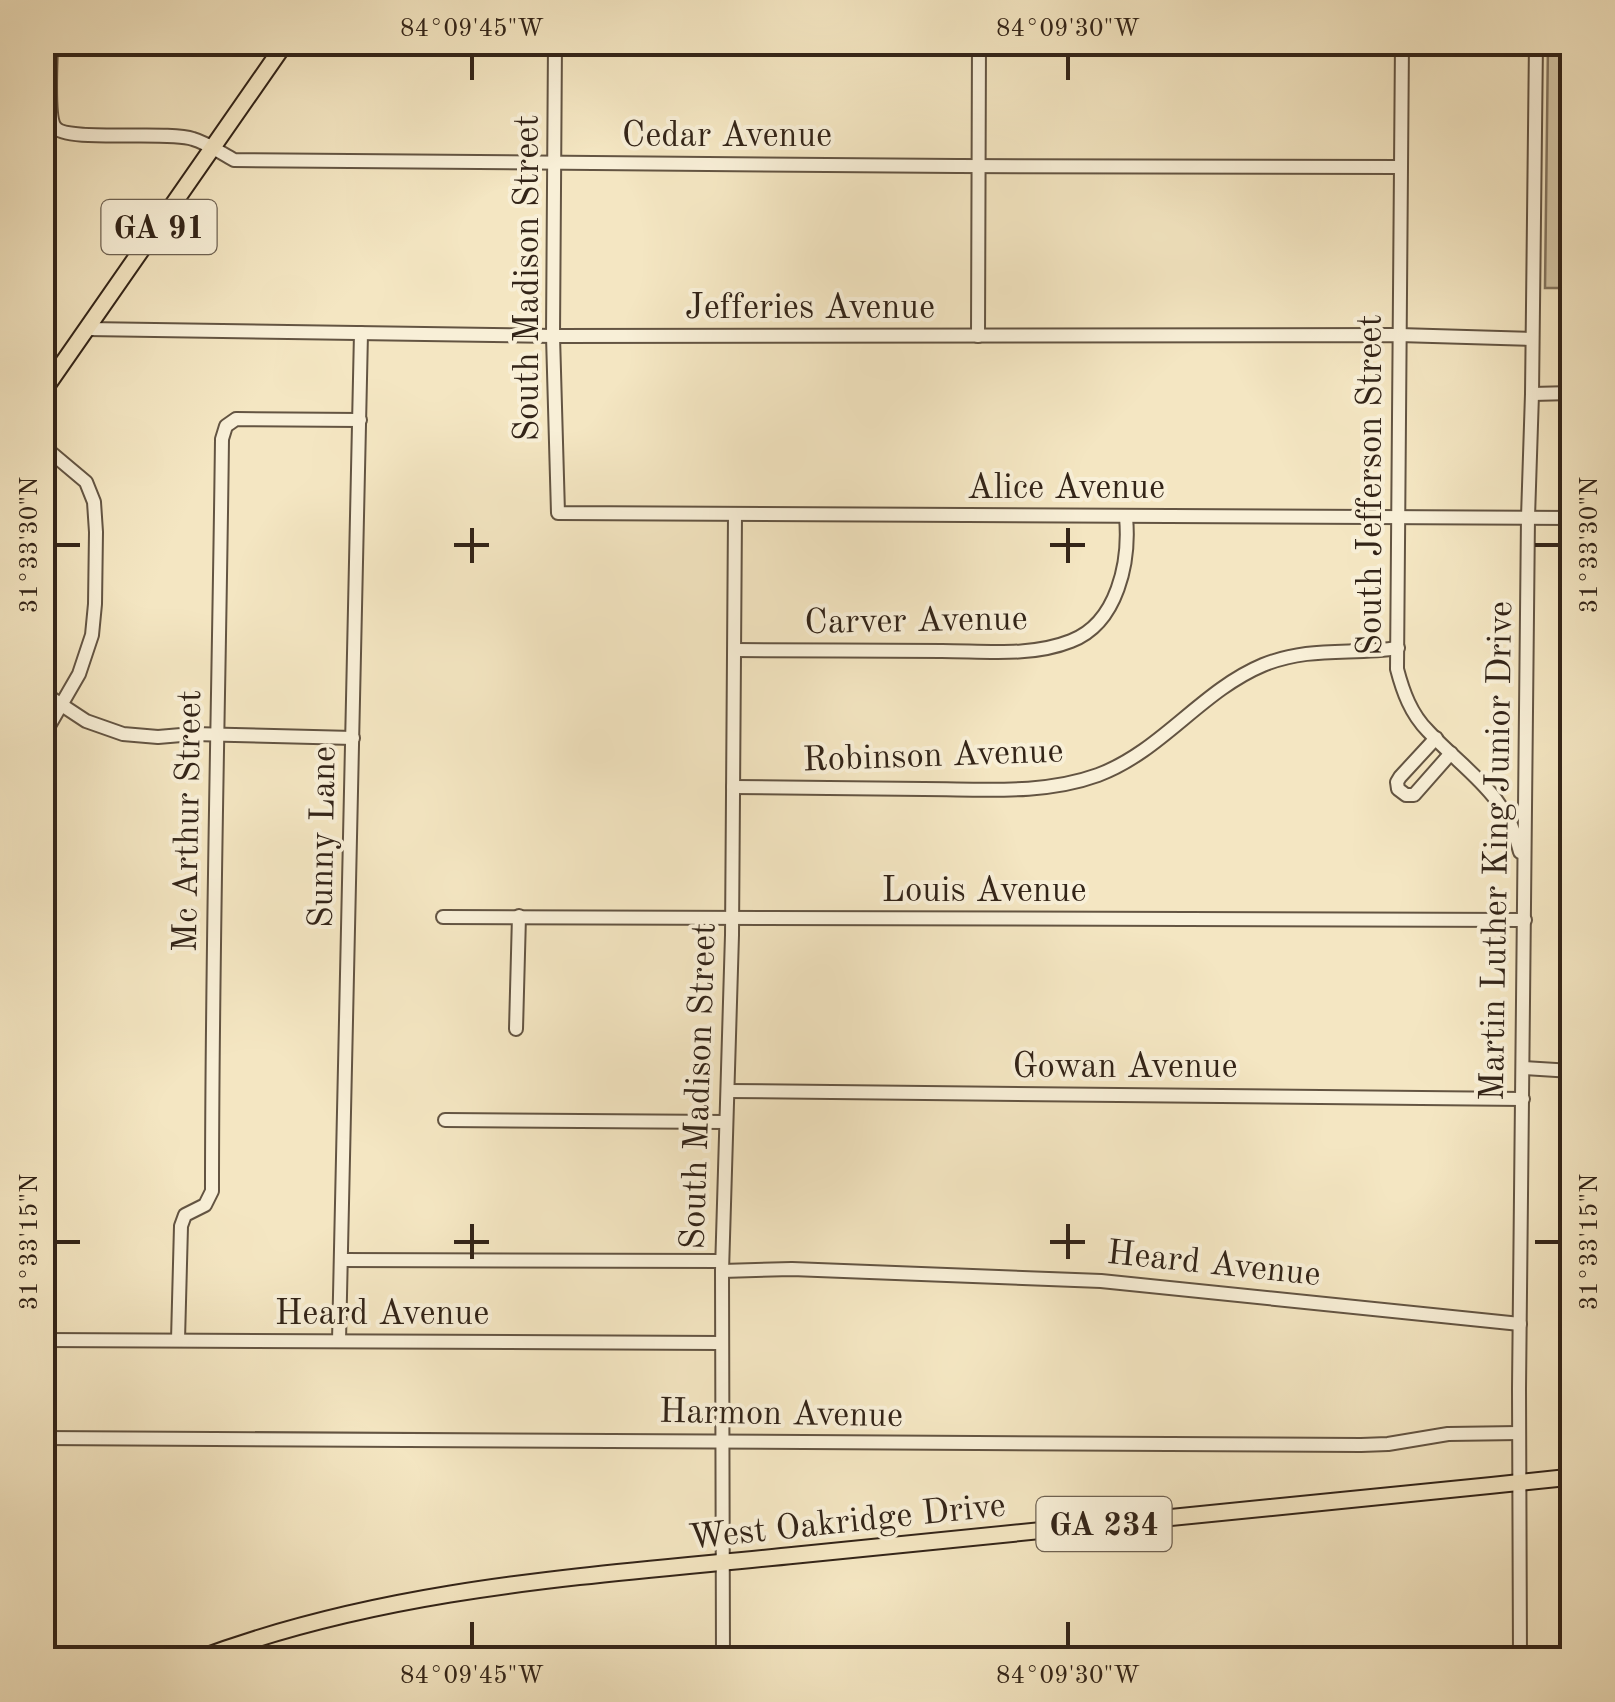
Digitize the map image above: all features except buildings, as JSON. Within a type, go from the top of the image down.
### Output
[{"type":"main road","name":"GA 91","points":[[42,393],[286,42]]},
{"type":"main road","name":"West Oakridge Drive","points":[[195,1660],[318,1620],[433,1595],[565,1578],[1572,1478]]},
{"type":"street","name":"Cedar Avenue","points":[[51,42],[52,125],[59,132],[191,138],[234,160],[1401,166]]},
{"type":"street","name":"South Madison Street","points":[[555,42],[553,336],[558,513]]},
{"type":"street","points":[[978,336],[979,42]]},
{"type":"street","name":"South Jefferson Street","points":[[1402,42],[1398,669],[1404,696],[1421,723],[1492,792],[1503,808],[1516,836],[1525,885]]},
{"type":"street","name":"Martin Luther King Junior Drive","points":[[1520,1660],[1518,1433],[1536,42]]},
{"type":"street","name":"Jefferies Avenue","points":[[87,329],[553,336],[1399,334],[1532,339]]},
{"type":"street","name":"Sunny Lane","points":[[339,1342],[362,333]]},
{"type":"street","points":[[1532,394],[1572,393]]},
{"type":"street","name":"Mc Arthur Street","points":[[178,1340],[181,1226],[185,1215],[206,1205],[212,1191],[222,439],[226,426],[236,419],[360,420]]},
{"type":"street","points":[[42,445],[86,482],[94,502],[96,604],[92,635],[79,674],[42,738]]},
{"type":"street","name":"Alice Avenue","points":[[558,513],[1572,518]]},
{"type":"street","name":"South Madison Street","points":[[723,1660],[721,1343],[732,918],[736,515]]},
{"type":"street","name":"Carver Avenue","points":[[735,650],[1024,651],[1073,641],[1095,624],[1116,595],[1126,558],[1126,517]]},
{"type":"street","name":"Robinson Avenue","points":[[733,787],[974,789],[1058,785],[1101,774],[1150,746],[1221,688],[1261,666],[1321,651],[1398,648]]},
{"type":"street","points":[[42,692],[86,721],[124,734],[158,738],[194,734],[353,738]]},
{"type":"street","points":[[1436,738],[1400,777],[1398,789],[1414,795],[1451,753]]},
{"type":"street","name":"Louis Avenue","points":[[442,916],[1525,920]]},
{"type":"street","points":[[516,1029],[518,916]]},
{"type":"street","points":[[1523,1068],[1572,1071]]},
{"type":"street","name":"Gowan Avenue","points":[[728,1090],[1522,1098]]},
{"type":"street","points":[[445,1120],[726,1122]]},
{"type":"street","name":"Heard Avenue","points":[[341,1260],[722,1266],[1101,1281],[1520,1324]]},
{"type":"street","name":"Heard Avenue","points":[[42,1340],[721,1343]]},
{"type":"street","name":"Harmon Avenue","points":[[42,1438],[1361,1446],[1448,1434],[1518,1433]]},
{"type":"shaded area","points":[[1548,43],[1572,43],[1572,288],[1545,288]]}]
